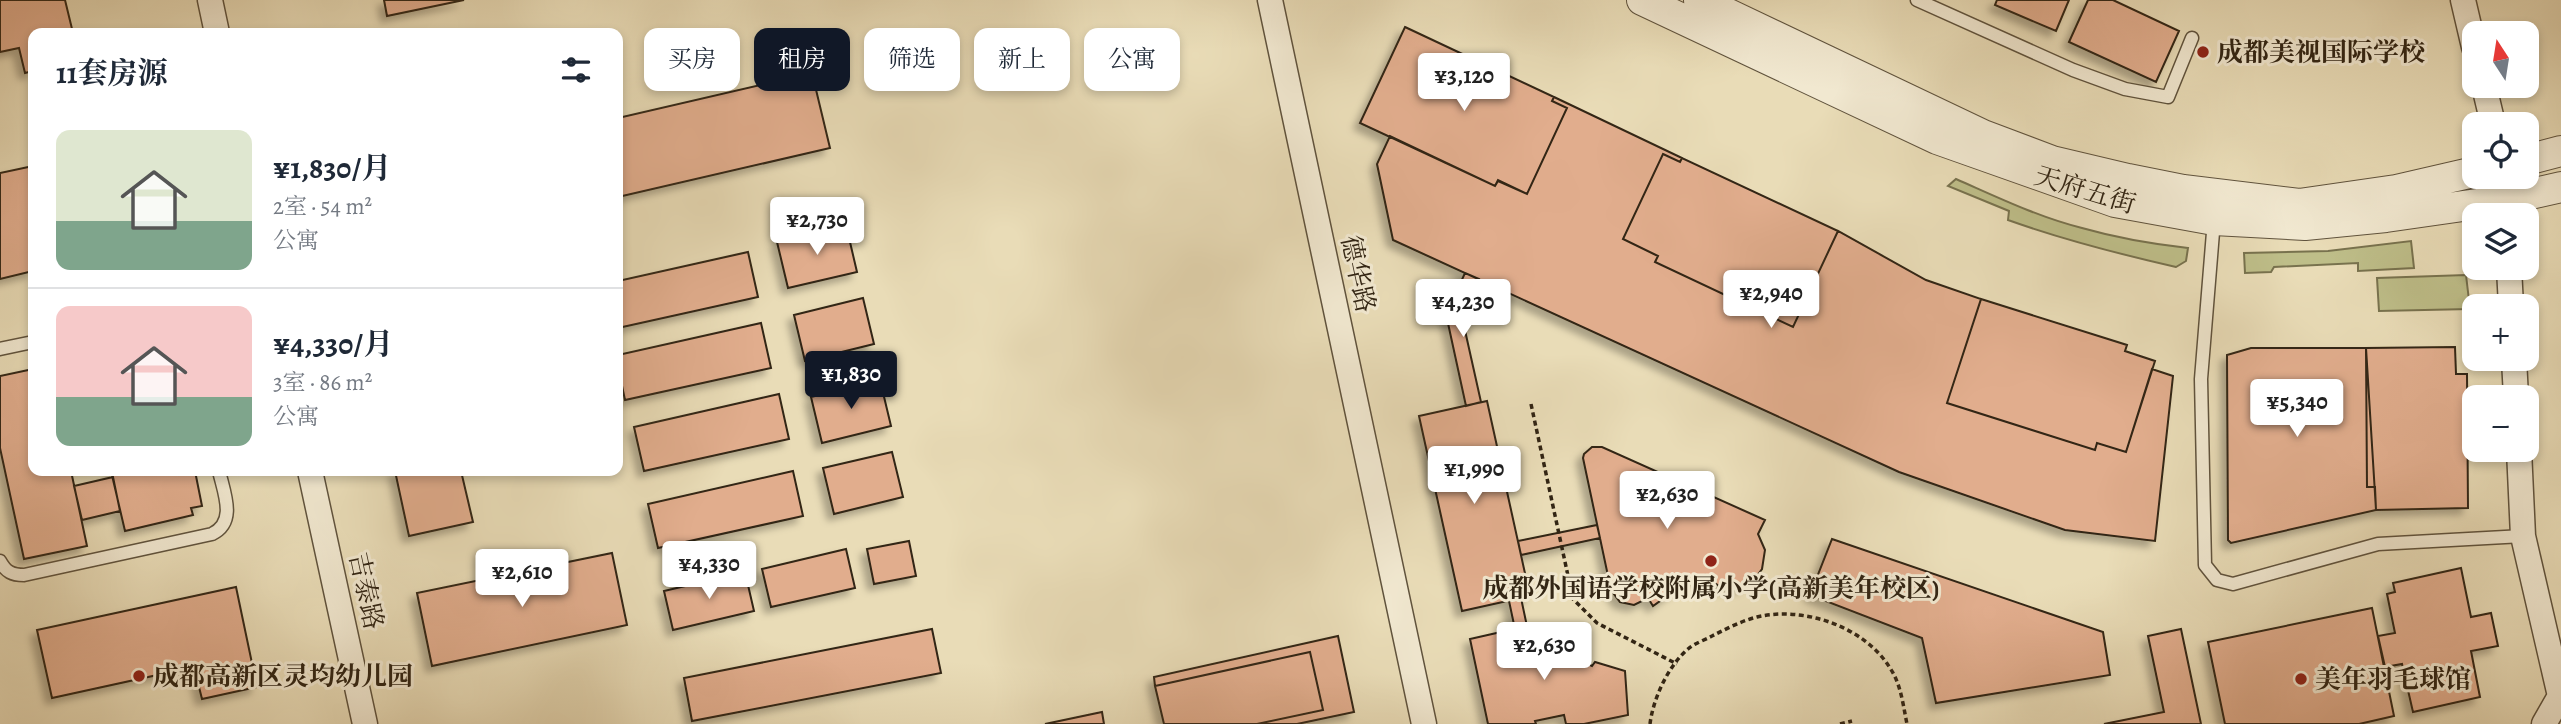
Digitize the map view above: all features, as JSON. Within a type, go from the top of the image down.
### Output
[{"type":"street","points":[[211,0],[216,28]]},
{"type":"street","name":"德华路","points":[[1270,0],[1423,724]]},
{"type":"street","name":"天府五街","points":[[1642,0],[1937,139],[2115,202],[2214,220],[2305,225],[2462,211]]},
{"type":"street","name":"天府五街","points":[[1699,0],[1983,135],[2052,161],[2128,179],[2183,190],[2299,204],[2396,190],[2462,175]]},
{"type":"street","points":[[2463,0],[2468,21]]},
{"type":"street","points":[[2539,157],[2561,151]]},
{"type":"street","name":"天府五街","points":[[2519,203],[2561,187]]},
{"type":"street","points":[[2520,462],[2523,536],[2560,696],[2546,723]]},
{"type":"street","name":"吉泰路","points":[[311,476],[365,724]]},
{"type":"lane","points":[[1917,0],[2073,70],[2125,89],[2168,97],[2192,38]]},
{"type":"lane","points":[[2214,220],[2201,379],[2205,565],[2217,580],[2233,584],[2378,544],[2523,536]]},
{"type":"lane","points":[[0,349],[28,343]]},
{"type":"lane","points":[[0,561],[6,571],[13,575],[24,575],[212,534],[221,530],[228,513],[220,476]]},
{"type":"path","points":[[1531,404],[1573,599],[1597,623],[1676,664]]},
{"type":"path","points":[[1650,724],[1653,703],[1666,677],[1688,649],[1725,629],[1757,617],[1788,614],[1819,619],[1850,631],[1874,648],[1890,667],[1899,685],[1907,724]]},
{"type":"path","points":[[1840,724],[1852,721]]},
{"type":"green space","points":[[1956,179],[2018,206],[2095,232],[2188,248],[2186,261],[2176,267],[2092,246],[2008,220],[2009,211],[1948,186]]},
{"type":"green space","points":[[2411,241],[2414,268],[2358,271],[2358,263],[2274,267],[2271,272],[2245,273],[2244,253],[2328,251]]},
{"type":"green space","points":[[2462,275],[2462,280],[2467,280],[2468,294],[2462,294],[2462,309],[2379,311],[2377,278]]},
{"type":"building","points":[[0,0],[65,0],[72,28],[28,28],[28,72],[25,73],[19,48],[0,52]]},
{"type":"building","points":[[384,0],[464,0],[387,16]]},
{"type":"building","points":[[1997,0],[2069,0],[2056,31],[1995,5]]},
{"type":"building","points":[[2088,0],[2113,0],[2179,31],[2156,82],[2069,42]]},
{"type":"building","points":[[1405,27],[1554,97],[1552,101],[1567,108],[1527,194],[1498,181],[1495,186],[1360,123]]},
{"type":"building","points":[[754,86],[754,91],[816,91],[830,148],[623,196],[623,117]]},
{"type":"building","points":[[1554,97],[1682,158],[1680,162],[1663,154],[1623,239],[1658,256],[1655,262],[1793,327],[1838,231],[1926,280],[1981,299],[1947,403],[2095,450],[2097,443],[2126,452],[2152,369],[2173,376],[2155,541],[2065,530],[1899,472],[1393,240],[1377,164],[1390,136],[1495,186],[1498,180],[1527,194],[1567,108],[1552,101]]},
{"type":"building","points":[[1663,154],[1680,162],[1682,158],[1838,231],[1793,327],[1655,262],[1658,256],[1623,239]]},
{"type":"building","points":[[28,167],[28,272],[0,279],[0,173]]},
{"type":"building","points":[[846,225],[857,272],[788,288],[777,242]]},
{"type":"building","points":[[748,252],[758,297],[623,327],[623,280]]},
{"type":"building","points":[[1465,273],[1479,279],[1462,317],[1481,402],[1466,406],[1446,314]]},
{"type":"building","points":[[863,298],[874,344],[805,361],[794,315]]},
{"type":"building","points":[[1981,299],[2127,345],[2125,351],[2155,361],[2126,452],[2097,443],[2095,450],[1947,403]]},
{"type":"building","points":[[761,323],[771,368],[625,400],[623,354]]},
{"type":"building","points":[[2455,347],[2456,374],[2467,374],[2467,385],[2462,385],[2462,462],[2468,462],[2468,508],[2376,510],[2375,487],[2367,487],[2366,348]]},
{"type":"building","points":[[2251,348],[2366,348],[2376,510],[2231,543],[2228,540],[2227,355]]},
{"type":"building","points":[[28,370],[28,476],[72,476],[87,546],[24,559],[0,448],[0,376]]},
{"type":"building","points":[[880,380],[891,426],[822,443],[811,397]]},
{"type":"building","points":[[779,394],[789,439],[644,471],[634,427]]},
{"type":"building","points":[[1487,401],[1530,596],[1462,611],[1419,416]]},
{"type":"building","points":[[1592,447],[1602,447],[1765,520],[1758,534],[1765,550],[1762,569],[1756,577],[1741,587],[1720,587],[1705,575],[1684,584],[1653,606],[1648,598],[1634,605],[1620,602],[1611,590],[1583,458]]},
{"type":"building","points":[[892,452],[903,497],[834,514],[823,468]]},
{"type":"building","points":[[793,471],[803,516],[658,548],[648,504]]},
{"type":"building","points":[[112,476],[196,476],[202,506],[191,508],[193,515],[125,531]]},
{"type":"building","points":[[396,476],[462,476],[473,522],[409,536]]},
{"type":"building","points":[[113,477],[120,511],[82,520],[74,486]]},
{"type":"building","points":[[1597,525],[1600,538],[1521,555],[1518,541]]},
{"type":"building","points":[[1832,539],[2103,632],[2110,675],[1936,703],[1922,638],[1810,595]]},
{"type":"building","points":[[909,541],[916,576],[874,584],[867,549]]},
{"type":"building","points":[[846,549],[855,588],[771,607],[762,569]]},
{"type":"building","points":[[612,553],[627,625],[432,666],[417,593]]},
{"type":"building","points":[[2461,568],[2471,617],[2491,613],[2498,646],[2471,651],[2480,697],[2413,712],[2402,664],[2385,667],[2378,636],[2395,633],[2387,594],[2395,592],[2393,583]]},
{"type":"building","points":[[745,572],[754,611],[673,630],[664,591]]},
{"type":"building","points":[[236,587],[257,687],[202,699],[194,667],[52,698],[37,630]]},
{"type":"building","points":[[1521,598],[1528,631],[1516,634],[1509,601]]},
{"type":"building","name":"美年羽毛球馆","points":[[2372,608],[2394,716],[2359,724],[2225,724],[2208,642]]},
{"type":"building","points":[[1544,627],[1560,646],[1581,661],[1592,666],[1595,662],[1625,671],[1628,715],[1584,724],[1566,724],[1564,715],[1535,721],[1536,724],[1488,724],[1470,639],[1501,632],[1502,637]]},
{"type":"building","points":[[932,629],[941,673],[692,721],[684,678]]},
{"type":"building","points":[[2181,629],[2201,724],[2104,724],[2164,712],[2148,636]]},
{"type":"building","points":[[1338,636],[1354,712],[1297,724],[1257,724],[1323,710],[1310,652],[1155,686],[1154,677]]},
{"type":"building","points":[[1310,652],[1323,710],[1257,724],[1164,724],[1155,686]]},
{"type":"building","points":[[1102,712],[1104,724],[1045,724]]},
{"type":"place","name":"成都美视国际学校","points":[[2203,52]]},
{"type":"place","name":"成都外国语学校附属小学(高新美年校区)","points":[[1711,561]]},
{"type":"place","name":"成都高新区灵均幼儿园","points":[[139,676]]},
{"type":"place","name":"美年羽毛球馆","points":[[2301,679]]}]
